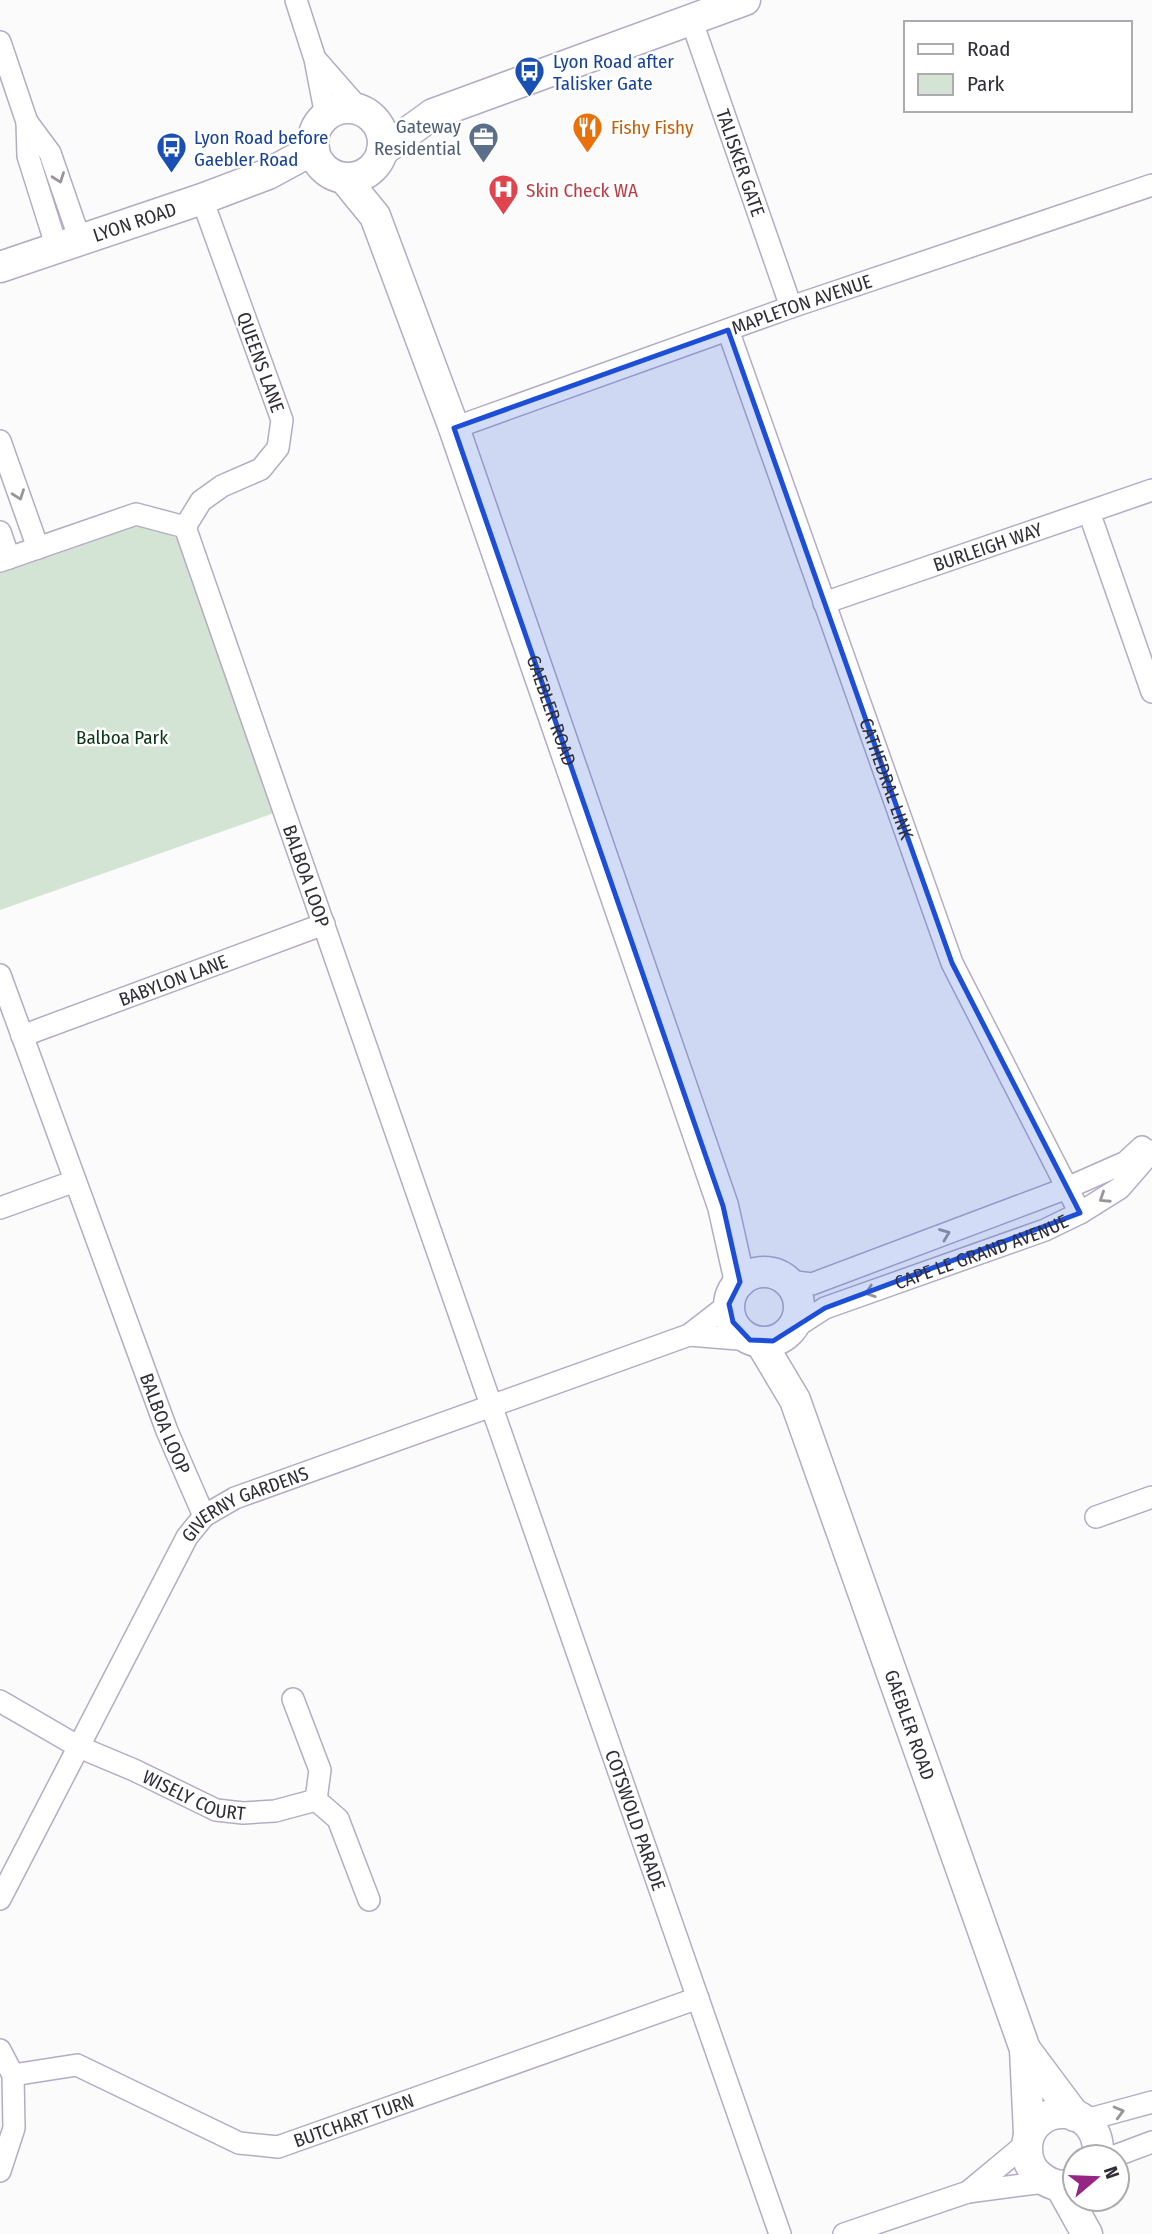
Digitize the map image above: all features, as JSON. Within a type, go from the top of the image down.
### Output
[{"type":"street","points":[[296,0],[315,59],[326,116]]},
{"type":"street","points":[[433,114],[365,112],[347,107],[335,110],[318,125],[314,149],[318,160],[338,176],[356,177],[363,174],[433,114],[746,0]]},
{"type":"street","name":"TALISKER GATE","points":[[691,19],[791,307]]},
{"type":"street","points":[[0,42],[27,122],[28,156],[68,244]]},
{"type":"street","points":[[315,59],[378,125],[383,139],[380,157]]},
{"type":"street","name":"LYON ROAD","points":[[0,267],[202,199],[268,174],[314,149]]},
{"type":"street","name":"GAEBLER ROAD","points":[[374,216],[380,157]]},
{"type":"street","name":"LYON ROAD","points":[[268,174],[338,176]]},
{"type":"street","name":"GAEBLER ROAD","points":[[338,176],[374,216],[454,428],[723,1206],[755,1285],[795,1291],[800,1304],[799,1316],[773,1336],[1025,2049],[1027,2156],[1031,2168],[1060,2184]]},
{"type":"street","name":"MAPLETON AVENUE","points":[[454,428],[791,307],[1152,185]]},
{"type":"street","name":"QUEENS LANE","points":[[185,527],[201,501],[222,486],[261,469],[278,448],[282,420],[202,199]]},
{"type":"street","name":"CATHEDRAL LINK","points":[[728,330],[952,962],[1080,1213]]},
{"type":"street","points":[[0,442],[38,548]]},
{"type":"street","name":"BURLEIGH WAY","points":[[824,603],[1152,490]]},
{"type":"street","points":[[1089,512],[1152,692]]},
{"type":"street","points":[[0,532],[4,559],[136,514],[185,527]]},
{"type":"street","name":"BALBOA LOOP","points":[[185,527],[493,1407]]},
{"type":"street","name":"BABYLON LANE","points":[[22,1036],[324,924]]},
{"type":"street","name":"BALBOA LOOP","points":[[0,975],[167,1431],[204,1516]]},
{"type":"street","name":"CAPE LE GRAND AVENUE","points":[[755,1285],[812,1284],[1067,1188],[1126,1162],[1152,1138]]},
{"type":"street","name":"CAPE LE GRAND AVENUE","points":[[773,1336],[825,1308],[1045,1230],[1080,1213],[1120,1188],[1152,1151]]},
{"type":"street","points":[[0,1208],[75,1181]]},
{"type":"street","points":[[755,1285],[735,1328],[773,1336]]},
{"type":"street","name":"GIVERNY GARDENS","points":[[0,1899],[187,1537],[204,1516],[235,1498],[689,1335],[755,1285]]},
{"type":"street","name":"GIVERNY GARDENS","points":[[689,1335],[773,1336]]},
{"type":"street","name":"COTSWOLD PARADE","points":[[493,1407],[780,2234]]},
{"type":"street","points":[[1096,1517],[1152,1497]]},
{"type":"street","points":[[293,1699],[320,1770],[316,1800],[338,1819],[369,1900]]},
{"type":"street","name":"WISELY COURT","points":[[0,1701],[79,1747],[216,1810],[243,1813],[275,1811],[316,1800]]},
{"type":"street","name":"BUTCHART TURN","points":[[13,2076],[77,2065],[239,2143],[278,2147],[698,1998]]},
{"type":"street","name":"GAEBLER ROAD","points":[[1025,2049],[1080,2118],[1095,2130],[1099,2143]]},
{"type":"street","points":[[0,2050],[13,2076],[14,2128],[0,2171]]},
{"type":"street","points":[[968,2192],[1028,2139],[1036,2124],[1052,2114],[1080,2118],[1152,2102]]},
{"type":"street","points":[[1131,2150],[1152,2142]]},
{"type":"street","points":[[844,2234],[968,2192],[1060,2184],[1087,2234]]},
{"type":"street","points":[[1091,2213],[1094,2234]]},
{"type":"highlighted area","points":[[728,330],[952,963],[1080,1213],[825,1308],[773,1341],[750,1340],[733,1322],[729,1304],[740,1282],[723,1206],[454,428]]},
{"type":"green space","name":"Balboa Park","points":[[138,525],[168,532],[188,554],[277,812],[0,910],[0,573]]},
{"type":"place","name":"Lyon Road after Talisker Gate","points":[[530,99]]},
{"type":"place","name":"Fishy Fishy","points":[[588,154]]},
{"type":"place","name":"Gateway Residential","points":[[484,164]]},
{"type":"place","name":"Lyon Road before Gaebler Road","points":[[171,175]]},
{"type":"place","name":"Skin Check WA","points":[[503,217]]}]
